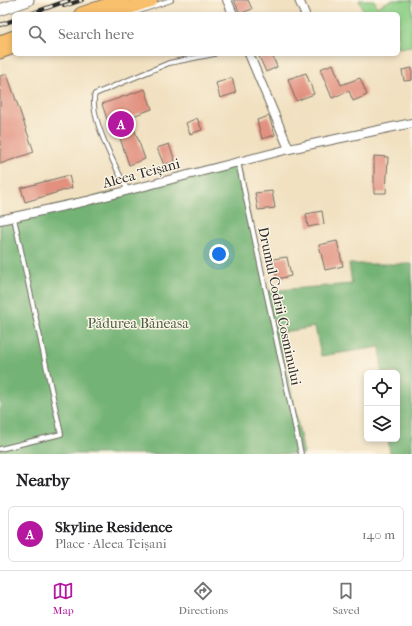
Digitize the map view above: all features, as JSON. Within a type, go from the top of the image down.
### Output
[{"type":"main road","points":[[87,12],[122,0]]},
{"type":"main road","points":[[116,12],[151,0]]},
{"type":"main road","points":[[0,42],[12,38]]},
{"type":"main road","points":[[0,52],[12,48]]},
{"type":"street","points":[[2,7],[28,0]]},
{"type":"street","points":[[227,0],[232,12]]},
{"type":"street","points":[[299,0],[304,12]]},
{"type":"street","points":[[250,56],[289,150]]},
{"type":"street","name":"Aleea Teișani","points":[[0,220],[14,218],[238,162],[412,123]]},
{"type":"lane","points":[[136,12],[171,0]]},
{"type":"lane","points":[[127,189],[115,166],[99,126],[93,101],[96,94],[169,63],[204,56]]},
{"type":"lane","name":"Drumul Codrii Cosminului","points":[[238,162],[301,454]]},
{"type":"lane","points":[[0,449],[61,434],[14,218]]},
{"type":"green space","points":[[359,0],[374,0],[377,7],[391,0],[412,0],[412,46],[400,48],[400,12],[364,12]]},
{"type":"green space","name":"Pădurea Băneasa","points":[[238,162],[266,291],[352,284],[349,264],[412,264],[412,454],[390,454],[388,442],[400,442],[400,370],[382,370],[380,347],[321,356],[315,327],[279,333],[304,454],[0,454],[0,220]]},
{"type":"building","points":[[234,0],[248,0],[252,9],[245,12],[239,12]]},
{"type":"building","points":[[259,56],[273,56],[277,67],[266,72]]},
{"type":"building","points":[[333,64],[341,85],[360,78],[367,95],[353,101],[349,91],[332,98],[320,69]]},
{"type":"building","points":[[412,68],[412,80],[404,81],[402,70]]},
{"type":"building","points":[[306,73],[314,94],[296,101],[288,79]]},
{"type":"building","points":[[7,74],[34,152],[0,164],[0,76]]},
{"type":"building","points":[[232,78],[236,93],[220,98],[216,83]]},
{"type":"building","points":[[145,89],[152,109],[130,117],[145,159],[129,165],[118,132],[112,134],[102,104]]},
{"type":"building","points":[[269,116],[275,135],[262,139],[257,120]]},
{"type":"building","points":[[197,118],[202,130],[190,134],[186,123]]},
{"type":"building","points":[[169,144],[175,161],[164,165],[157,148]]},
{"type":"building","points":[[374,156],[388,157],[386,193],[374,193]]},
{"type":"building","points":[[69,175],[72,188],[25,202],[21,188]]},
{"type":"building","points":[[272,191],[275,208],[258,210],[255,193]]},
{"type":"building","points":[[322,211],[324,224],[308,227],[306,214]]},
{"type":"building","points":[[337,241],[343,266],[325,270],[319,245]]},
{"type":"building","points":[[287,257],[291,276],[277,279],[273,259]]},
{"type":"railway","points":[[36,12],[69,0]]},
{"type":"railway","points":[[64,6],[82,0]]},
{"type":"railway","points":[[0,25],[12,21]]},
{"type":"place","name":"Skyline Residence","points":[[121,124]]}]
